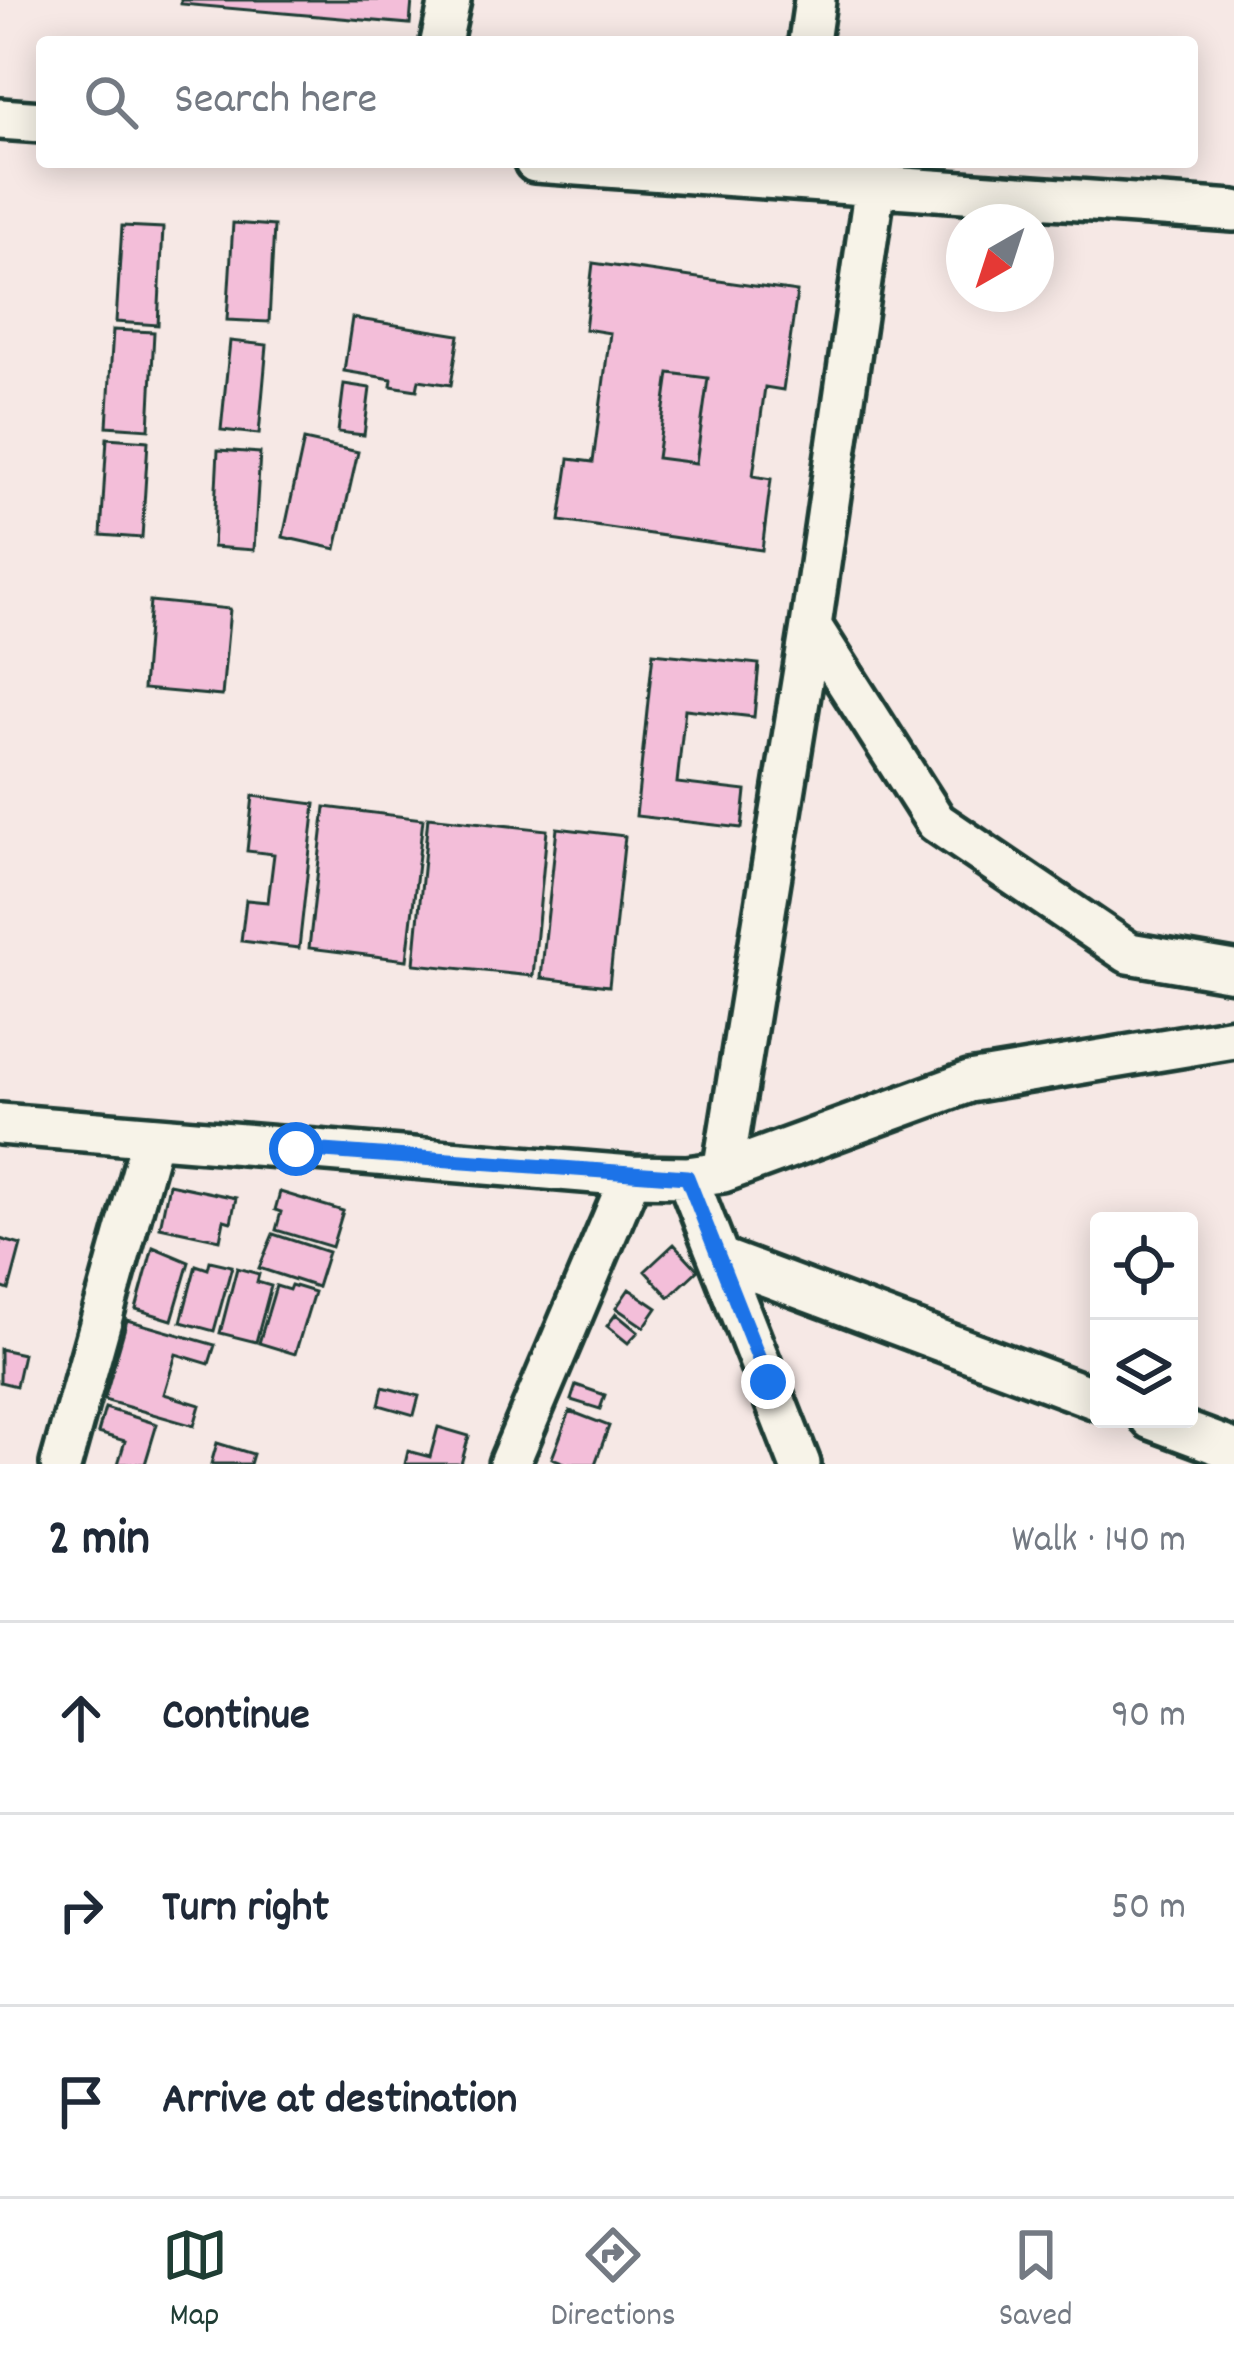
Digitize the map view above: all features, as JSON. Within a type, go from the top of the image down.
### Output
[{"type":"street","points":[[442,36],[450,0]]},
{"type":"street","points":[[810,36],[815,0]]},
{"type":"street","points":[[0,119],[36,122]]},
{"type":"street","points":[[689,168],[792,172],[875,185],[1234,211]]},
{"type":"street","points":[[800,1464],[719,1258],[705,1175],[811,626],[875,185]]},
{"type":"street","points":[[811,626],[936,822],[1129,953],[1234,971]]},
{"type":"street","points":[[0,1124],[631,1176],[705,1175],[969,1082],[1234,1038]]},
{"type":"street","points":[[61,1464],[152,1138]]},
{"type":"street","points":[[509,1464],[631,1176]]},
{"type":"street","points":[[719,1258],[1090,1397]]},
{"type":"street","points":[[1175,1428],[1234,1450]]},
{"type":"building","points":[[181,0],[412,0],[410,24],[181,4]]},
{"type":"building","points":[[233,223],[274,226],[269,322],[227,320]]},
{"type":"building","points":[[122,226],[163,228],[158,325],[116,322]]},
{"type":"building","points":[[593,263],[797,292],[783,390],[765,387],[753,476],[771,479],[762,550],[560,521],[569,459],[593,462],[610,333],[585,329]],"holes":[[[669,373],[708,378],[696,463],[657,458]]]},
{"type":"building","points":[[352,318],[459,335],[451,385],[419,380],[417,390],[391,386],[392,379],[344,371]]},
{"type":"building","points":[[113,330],[154,332],[149,429],[107,426]]},
{"type":"building","points":[[230,341],[267,345],[259,434],[221,430]]},
{"type":"building","points":[[669,373],[708,378],[696,463],[657,458]]},
{"type":"building","points":[[344,384],[370,388],[364,435],[338,432]]},
{"type":"building","points":[[107,438],[148,441],[142,538],[101,535]]},
{"type":"building","points":[[304,440],[358,452],[336,549],[283,537]]},
{"type":"building","points":[[218,450],[260,453],[254,550],[213,547]]},
{"type":"building","points":[[150,601],[230,609],[222,696],[143,689]]},
{"type":"building","points":[[653,653],[759,664],[754,717],[685,709],[677,783],[746,791],[742,828],[636,816]]},
{"type":"building","points":[[253,796],[315,804],[299,948],[241,941],[246,900],[268,902],[274,854],[247,851]]},
{"type":"building","points":[[325,807],[423,819],[407,960],[309,948]]},
{"type":"building","points":[[428,817],[547,830],[533,976],[414,964]]},
{"type":"building","points":[[557,828],[625,836],[609,986],[541,978]]},
{"type":"building","points":[[169,1184],[236,1198],[231,1222],[224,1220],[220,1240],[160,1227]]},
{"type":"building","points":[[280,1192],[343,1211],[332,1247],[276,1230]]},
{"type":"building","points":[[273,1234],[328,1252],[317,1287],[259,1268]]},
{"type":"building","points":[[0,1239],[21,1245],[9,1290],[0,1287]]},
{"type":"building","points":[[674,1244],[698,1270],[669,1297],[645,1271]]},
{"type":"building","points":[[153,1247],[189,1262],[172,1320],[136,1309]]},
{"type":"building","points":[[210,1261],[232,1266],[214,1331],[181,1322],[196,1265],[208,1269]]},
{"type":"building","points":[[237,1268],[259,1274],[257,1282],[271,1286],[256,1342],[220,1333]]},
{"type":"building","points":[[291,1285],[314,1292],[295,1354],[259,1343],[276,1286],[289,1290]]},
{"type":"building","points":[[629,1289],[657,1308],[644,1327],[616,1308]]},
{"type":"building","points":[[616,1314],[638,1332],[628,1343],[607,1326]]},
{"type":"building","points":[[127,1320],[215,1345],[209,1364],[176,1354],[164,1394],[200,1405],[194,1426],[104,1400]]},
{"type":"building","points":[[0,1349],[23,1354],[16,1386],[0,1382]]},
{"type":"building","points":[[576,1385],[605,1395],[600,1409],[571,1400]]},
{"type":"building","points":[[383,1387],[419,1396],[414,1415],[379,1405]]},
{"type":"building","points":[[105,1408],[157,1424],[145,1464],[118,1464],[125,1441],[98,1433]]},
{"type":"building","points":[[570,1411],[609,1426],[595,1464],[567,1464],[552,1458]]},
{"type":"building","points":[[438,1427],[469,1436],[461,1464],[405,1464],[408,1451],[430,1457]]},
{"type":"building","points":[[217,1443],[253,1454],[250,1464],[211,1464]]},
{"type":"route","points":[[296,1149],[687,1177],[768,1382]]}]
